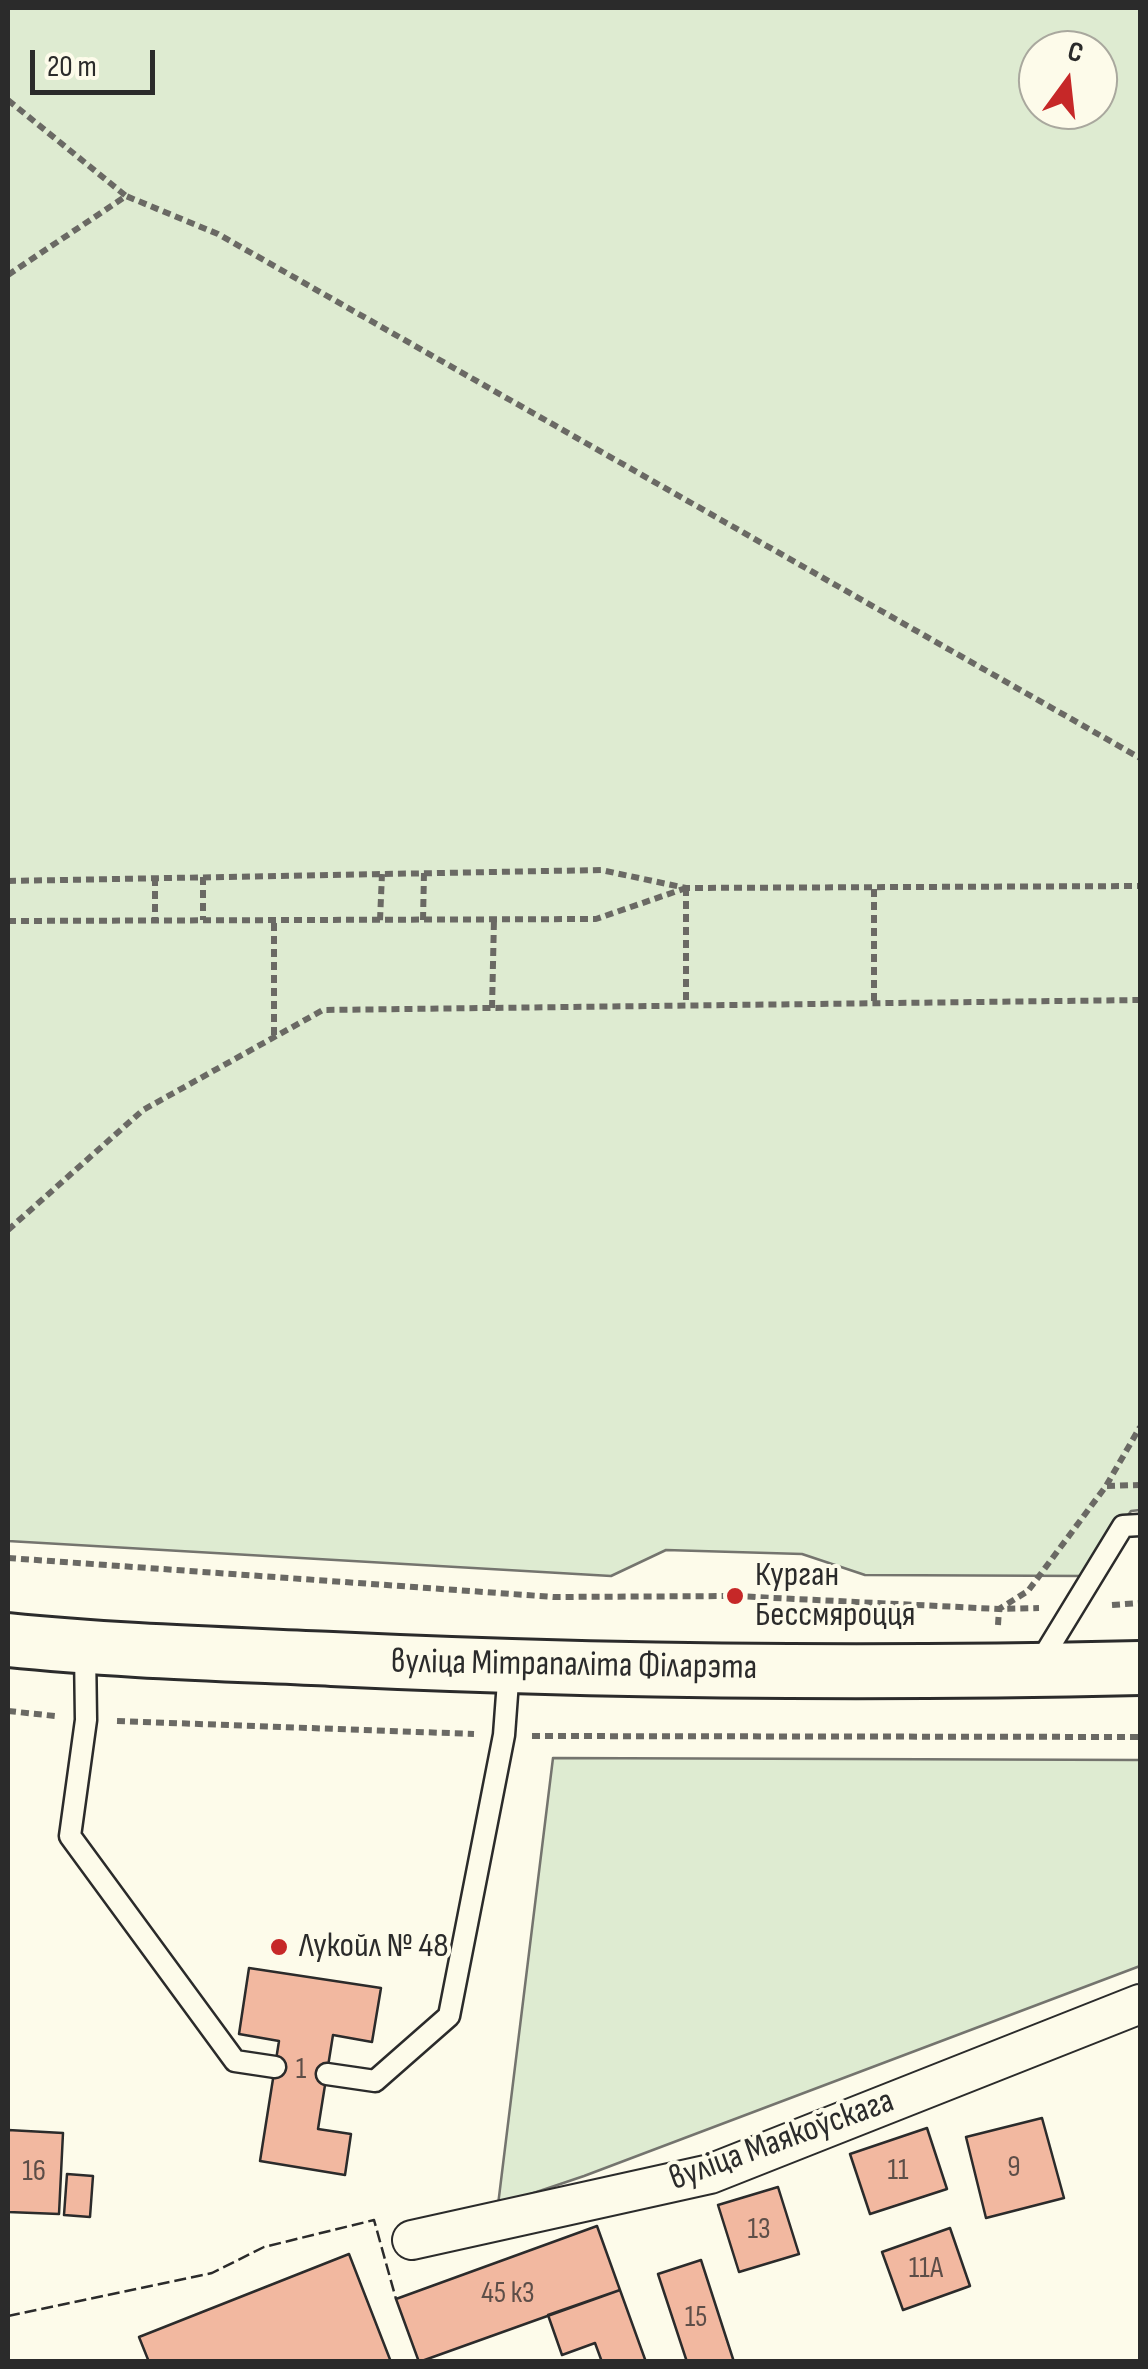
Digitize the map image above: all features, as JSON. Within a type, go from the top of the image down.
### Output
[{"type":"main road","name":"вуліца Мітрапаліта Філарэта","points":[[8,1640],[86,1648],[509,1668],[1015,1672],[1140,1668]]},
{"type":"street","name":"вуліца Маякоўскага","points":[[412,2240],[710,2174],[1140,2004]]},
{"type":"lane","points":[[1015,1672],[1071,1607],[1122,1526],[1140,1525]]},
{"type":"lane","points":[[86,1648],[86,1720],[70,1836],[234,2061],[275,2066]]},
{"type":"lane","points":[[327,2074],[375,2081],[449,2016],[504,1735],[509,1668]]},
{"type":"path","points":[[8,100],[126,196],[235,243],[1140,758]]},
{"type":"path","points":[[8,274],[126,196]]},
{"type":"path","points":[[8,881],[601,870],[686,888],[1140,886]]},
{"type":"path","points":[[380,920],[382,874]]},
{"type":"path","points":[[423,920],[424,874]]},
{"type":"path","points":[[154,878],[155,920]]},
{"type":"path","points":[[203,878],[204,920]]},
{"type":"path","points":[[8,922],[596,919],[686,888]]},
{"type":"path","points":[[686,888],[686,1004]]},
{"type":"path","points":[[874,888],[874,1004]]},
{"type":"path","points":[[492,1008],[494,919]]},
{"type":"path","points":[[274,920],[274,1036]]},
{"type":"path","points":[[8,1230],[143,1110],[323,1010],[1140,1000]]},
{"type":"path","points":[[999,1609],[1028,1592],[1106,1486],[1140,1427]]},
{"type":"path","points":[[1106,1486],[1140,1485]]},
{"type":"path","points":[[8,1558],[554,1598],[735,1596],[999,1609],[1140,1603]]},
{"type":"path","points":[[998,1738],[1015,1672],[999,1609]]},
{"type":"path","points":[[8,1711],[86,1720],[504,1735],[1140,1737]]},
{"type":"green space","points":[[8,8],[1140,8],[1140,1510],[1131,1511],[1086,1576],[865,1575],[802,1554],[666,1550],[611,1576],[8,1541]]},
{"type":"green space","points":[[553,1758],[1140,1760],[1140,1966],[498,2205]]},
{"type":"building","points":[[249,1968],[381,1988],[372,2042],[333,2035],[318,2129],[351,2134],[345,2175],[260,2161],[279,2041],[239,2034]]},
{"type":"building","points":[[1042,2118],[1064,2198],[986,2218],[966,2137]]},
{"type":"building","points":[[927,2128],[947,2189],[870,2214],[850,2154]]},
{"type":"building","points":[[8,2130],[63,2133],[59,2214],[8,2212]]},
{"type":"building","points":[[67,2174],[93,2176],[90,2217],[64,2215]]},
{"type":"building","points":[[778,2187],[799,2254],[739,2272],[718,2205]]},
{"type":"building","points":[[597,2226],[620,2290],[419,2362],[396,2299]]},
{"type":"building","points":[[950,2228],[970,2286],[903,2310],[882,2252]]},
{"type":"building","points":[[349,2254],[391,2362],[149,2362],[139,2337]]},
{"type":"building","points":[[701,2260],[734,2362],[687,2362],[658,2274]]},
{"type":"building","points":[[620,2290],[646,2362],[602,2362],[595,2343],[562,2355],[548,2315]]},
{"type":"fence","points":[[8,2316],[212,2273],[264,2247],[374,2220],[396,2299]]},
{"type":"place","name":"Курган Бессмяроцця","points":[[735,1596]]},
{"type":"place","name":"Лукойл № 48","points":[[279,1947]]}]
